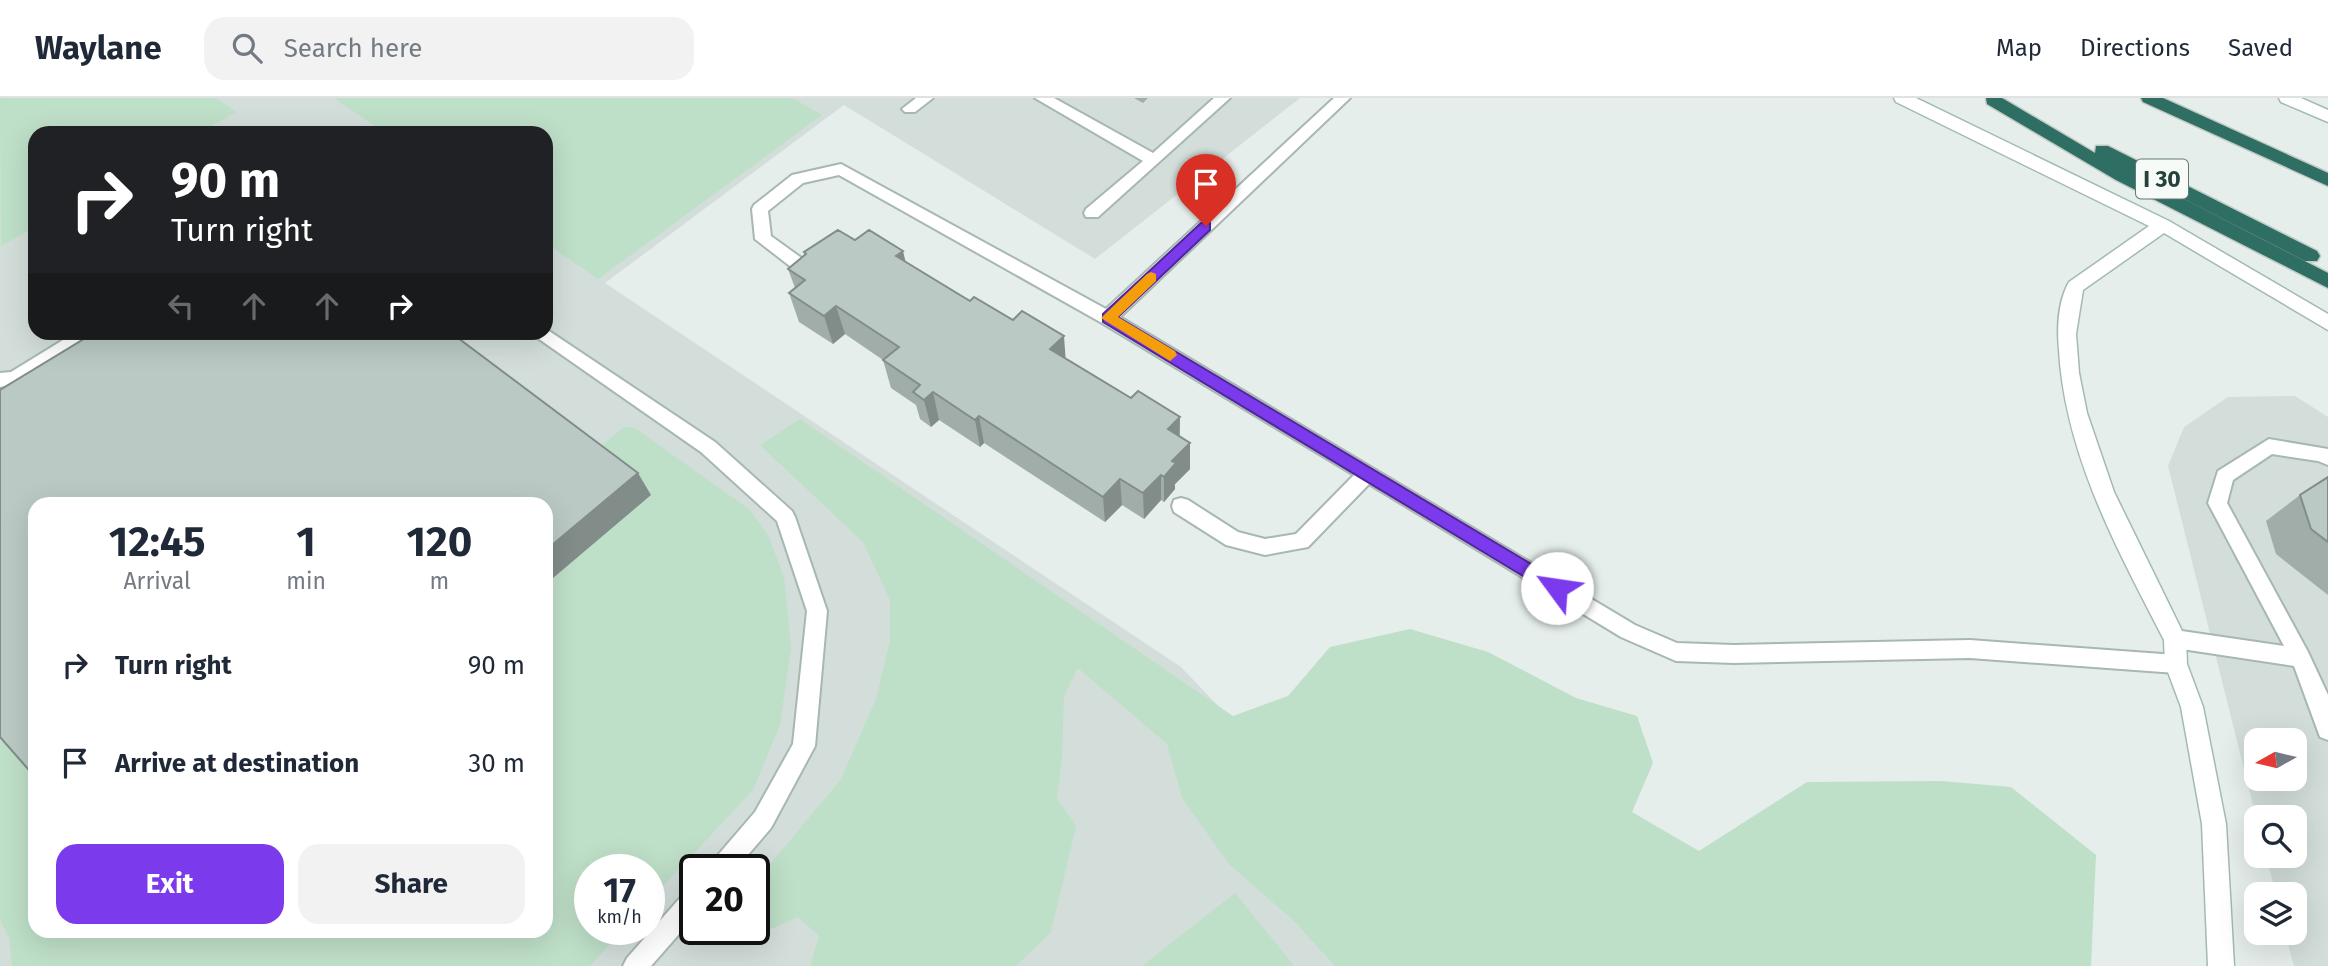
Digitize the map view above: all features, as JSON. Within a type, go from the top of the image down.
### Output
[{"type":"highway","points":[[2150,98],[2328,180]]},
{"type":"highway","points":[[1991,99],[2122,176],[2328,281]]},
{"type":"highway","name":"I 30","points":[[1991,99],[2157,176],[2328,265]]},
{"type":"street","points":[[1902,98],[2163,225],[2328,323]]},
{"type":"street","points":[[2287,98],[2328,117]]},
{"type":"street","points":[[2163,225],[2075,287],[2067,333],[2072,389],[2093,467],[2175,639],[2176,664],[2192,707],[2214,824],[2221,966]]},
{"type":"lane","points":[[911,109],[926,98]]},
{"type":"lane","points":[[1042,98],[1154,160]]},
{"type":"lane","points":[[1092,213],[1223,98]]},
{"type":"lane","points":[[1108,318],[1342,98]]},
{"type":"lane","points":[[801,266],[763,239],[760,209],[798,179],[841,169],[1108,318],[1628,631],[1676,652],[1734,654],[1970,649],[2176,664]]},
{"type":"lane","points":[[0,380],[15,378],[77,340]]},
{"type":"lane","points":[[549,340],[708,447],[785,517],[817,611],[804,746],[763,820],[734,854]]},
{"type":"lane","points":[[2328,458],[2322,454],[2269,446],[2225,476],[2217,503],[2301,658],[2318,696],[2328,730]]},
{"type":"lane","points":[[1181,506],[1233,538],[1265,547],[1301,541],[1367,474]]},
{"type":"lane","points":[[2175,639],[2301,658]]},
{"type":"lane","points":[[635,966],[679,916]]},
{"type":"shaded area","points":[[0,98],[1300,98],[1095,259],[844,105],[605,283],[1181,667],[1467,966],[0,966]]},
{"type":"shaded area","points":[[2295,396],[2328,417],[2328,966],[2294,966],[2288,945],[2307,945],[2307,882],[2273,882],[2269,868],[2307,868],[2307,805],[2253,805],[2249,791],[2307,791],[2307,728],[2244,728],[2244,769],[2168,466],[2184,427],[2228,397]]},
{"type":"green space","points":[[0,98],[216,98],[236,112],[212,126],[28,126],[28,231],[1,246]]},
{"type":"green space","points":[[334,98],[792,98],[822,115],[598,279],[553,248],[553,126],[375,126]]},
{"type":"green space","points":[[800,419],[1233,716],[1288,696],[1330,647],[1410,629],[1488,652],[1576,698],[1637,716],[1653,763],[1632,812],[1699,851],[1807,782],[1941,781],[2011,787],[2096,855],[2091,966],[1335,966],[1294,921],[1229,864],[1182,798],[1167,744],[1078,668],[1064,696],[1062,757],[1057,799],[1076,826],[1051,932],[1016,966],[810,966],[819,936],[798,917],[770,929],[770,865],[841,779],[876,699],[890,640],[890,600],[863,542],[760,445]]},
{"type":"green space","points":[[624,427],[635,428],[750,510],[768,535],[784,577],[791,648],[780,725],[753,790],[693,854],[679,854],[679,869],[665,884],[665,854],[574,854],[574,945],[609,945],[590,966],[12,966],[9,937],[0,920],[0,739],[11,731],[28,749],[28,938],[553,938],[553,578],[650,495],[599,448]]},
{"type":"green space","points":[[1235,893],[1294,966],[1142,966]]},
{"type":"building","points":[[838,230],[855,240],[869,230],[903,251],[896,256],[970,301],[974,297],[1013,320],[1022,311],[1064,336],[1050,349],[1131,398],[1138,391],[1180,417],[1168,429],[1190,443],[1172,461],[1176,463],[1164,477],[1161,475],[1143,493],[1120,479],[1103,497],[979,416],[975,420],[933,392],[924,400],[913,392],[920,385],[883,360],[899,347],[836,306],[824,316],[789,293],[805,280],[788,269],[806,254],[804,252]]},
{"type":"building","points":[[82,340],[461,340],[638,473],[553,544],[553,497],[28,497],[28,769],[0,737],[0,390]]},
{"type":"building","points":[[2328,477],[2328,542],[2311,529],[2300,495]]},
{"type":"slow traffic","points":[[1151,277],[1108,318],[1170,355]]},
{"type":"route","points":[[1206,226],[1108,318],[1557,588]]}]
